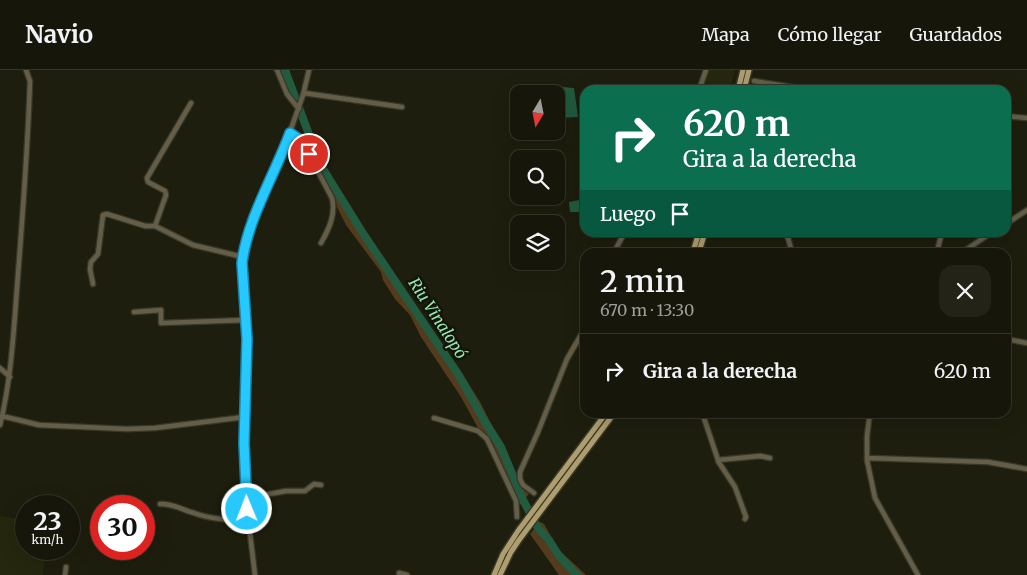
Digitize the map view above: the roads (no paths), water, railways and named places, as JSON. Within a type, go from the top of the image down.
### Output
[{"type":"main road","points":[[739,85],[743,70]]},
{"type":"main road","points":[[745,85],[749,70]]},
{"type":"main road","points":[[500,575],[511,552],[542,503],[603,418]]},
{"type":"main road","points":[[494,575],[503,554],[518,531],[610,418]]},
{"type":"street","points":[[26,70],[29,77]]},
{"type":"street","points":[[0,425],[10,376],[24,210],[30,70]]},
{"type":"street","points":[[277,70],[287,94],[298,110]]},
{"type":"street","points":[[255,575],[246,498],[246,320],[243,256],[246,239],[304,94],[309,70]]},
{"type":"street","points":[[700,85],[704,70]]},
{"type":"street","points":[[754,82],[775,85]]},
{"type":"street","points":[[304,94],[402,107]]},
{"type":"street","points":[[155,226],[166,195],[164,191],[148,182],[147,178],[191,104]]},
{"type":"street","points":[[1011,116],[1027,118]]},
{"type":"street","points":[[290,133],[302,141],[335,207],[328,230],[321,243]]},
{"type":"street","points":[[1011,221],[1027,210]]},
{"type":"street","points":[[93,284],[90,269],[91,262],[98,254],[104,215],[106,214],[145,226],[155,226],[193,246],[243,256]]},
{"type":"street","points":[[616,248],[622,237]]},
{"type":"street","points":[[969,248],[985,237]]},
{"type":"street","points":[[134,312],[161,310],[161,323],[246,320]]},
{"type":"street","points":[[534,493],[523,485],[520,479],[520,472],[567,359],[580,337]]},
{"type":"street","points":[[1011,340],[1027,343]]},
{"type":"street","points":[[0,368],[10,376]]},
{"type":"street","points":[[2,416],[39,424],[127,429],[155,428],[245,417]]},
{"type":"street","points":[[434,418],[478,431],[487,439],[516,501],[517,517]]},
{"type":"street","points":[[704,418],[718,460],[735,487],[746,517],[745,519]]},
{"type":"street","points":[[869,418],[867,458],[875,498],[918,575]]},
{"type":"street","points":[[718,460],[760,456],[770,458]]},
{"type":"street","points":[[867,458],[988,462],[1027,469]]},
{"type":"street","points":[[246,498],[286,491],[305,491],[314,484],[322,485]]},
{"type":"street","points":[[160,504],[168,503],[195,514],[238,520],[248,519]]},
{"type":"street","points":[[65,575],[66,567]]},
{"type":"street","points":[[400,573],[407,575]]},
{"type":"waterway","name":"Riu Vinalopó","points":[[285,70],[320,164],[364,235],[458,374],[501,447],[523,500],[538,528],[549,540],[559,556],[577,575]]}]
